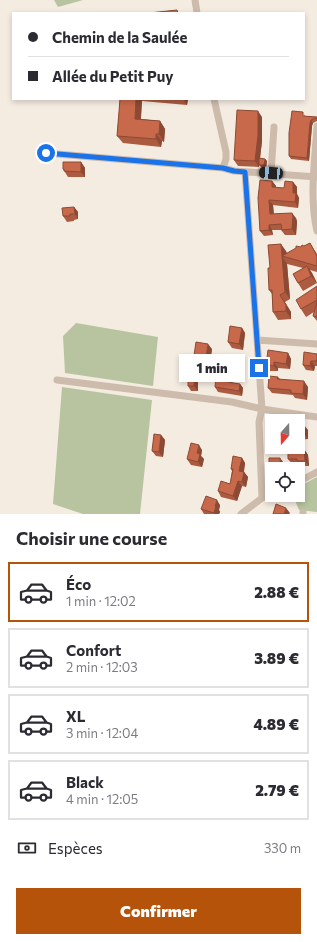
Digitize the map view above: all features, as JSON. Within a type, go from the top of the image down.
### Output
[{"type":"street","points":[[195,0],[197,12]]},
{"type":"street","points":[[214,100],[226,152],[226,159],[223,168]]},
{"type":"street","points":[[317,126],[313,216],[317,231]]},
{"type":"street","points":[[271,173],[274,127]]},
{"type":"street","points":[[46,153],[223,168],[245,172],[315,177]]},
{"type":"street","points":[[245,172],[262,409],[259,422],[262,498]]},
{"type":"street","points":[[257,340],[317,344]]},
{"type":"street","points":[[56,380],[232,402],[262,409],[317,417]]},
{"type":"street","points":[[305,478],[317,472]]},
{"type":"street","points":[[241,514],[265,497]]},
{"type":"green space","points":[[54,0],[83,0],[58,7]]},
{"type":"green space","points":[[76,323],[158,337],[153,386],[65,373],[63,336]]},
{"type":"green space","points":[[62,387],[152,400],[140,514],[83,514],[53,504]]},
{"type":"green space","points":[[317,477],[317,512],[299,510],[296,502],[305,502],[305,483]]},
{"type":"building","points":[[177,10],[178,12],[158,12]]},
{"type":"building","points":[[120,100],[136,100],[135,119],[160,121],[159,134],[156,134],[156,139],[117,136]]},
{"type":"building","points":[[237,110],[258,111],[258,135],[255,161],[234,160]]},
{"type":"building","points":[[292,111],[303,112],[303,116],[317,117],[317,119],[315,118],[311,120],[310,123],[307,158],[289,156],[289,133]]},
{"type":"building","points":[[259,158],[265,159],[264,165],[259,165]]},
{"type":"building","points":[[63,162],[81,162],[81,172],[64,171]]},
{"type":"building","points":[[260,180],[272,181],[272,187],[284,188],[285,181],[293,182],[293,193],[296,193],[295,202],[269,200],[270,214],[292,213],[292,229],[282,230],[281,224],[269,225],[269,230],[260,231],[258,198]]},
{"type":"building","points":[[74,207],[75,214],[63,216],[62,208]]},
{"type":"building","points":[[310,243],[317,256],[317,266],[282,256],[296,248],[296,246],[301,247],[302,245],[304,246]]},
{"type":"building","points":[[281,244],[285,292],[280,295],[286,305],[286,311],[273,312],[272,290],[269,290],[268,268],[270,268],[268,245]]},
{"type":"building","points":[[307,266],[311,276],[298,283],[293,274]]},
{"type":"building","points":[[317,286],[317,300],[301,309],[296,300]]},
{"type":"building","points":[[317,302],[317,317],[313,316]]},
{"type":"building","points":[[230,326],[242,328],[239,344],[228,342]]},
{"type":"building","points":[[196,342],[208,344],[205,364],[193,362]]},
{"type":"building","points":[[268,350],[288,353],[286,364],[274,362],[274,366],[266,365]]},
{"type":"building","points":[[304,352],[317,354],[317,361],[311,361],[310,366],[303,365]]},
{"type":"building","points":[[188,375],[195,375],[194,386],[188,386]]},
{"type":"building","points":[[216,376],[229,378],[228,382],[240,384],[239,391],[215,387]]},
{"type":"building","points":[[269,376],[278,377],[277,379],[304,381],[303,394],[291,393],[291,390],[268,388]]},
{"type":"building","points":[[154,434],[161,435],[159,452],[152,451]]},
{"type":"building","points":[[191,443],[199,445],[197,453],[200,454],[198,462],[187,459]]},
{"type":"building","points":[[288,454],[304,454],[305,461],[288,459]]},
{"type":"building","points":[[233,456],[242,458],[239,471],[244,472],[242,482],[238,481],[233,496],[218,491],[221,481],[230,484],[233,469],[231,469]]},
{"type":"building","points":[[269,458],[280,458],[280,462],[269,462]]},
{"type":"building","points":[[206,496],[217,500],[214,513],[201,509]]},
{"type":"building","points":[[276,504],[286,508],[284,514],[273,514]]},
{"type":"route","points":[[46,153],[223,168],[245,172],[259,368]]}]
